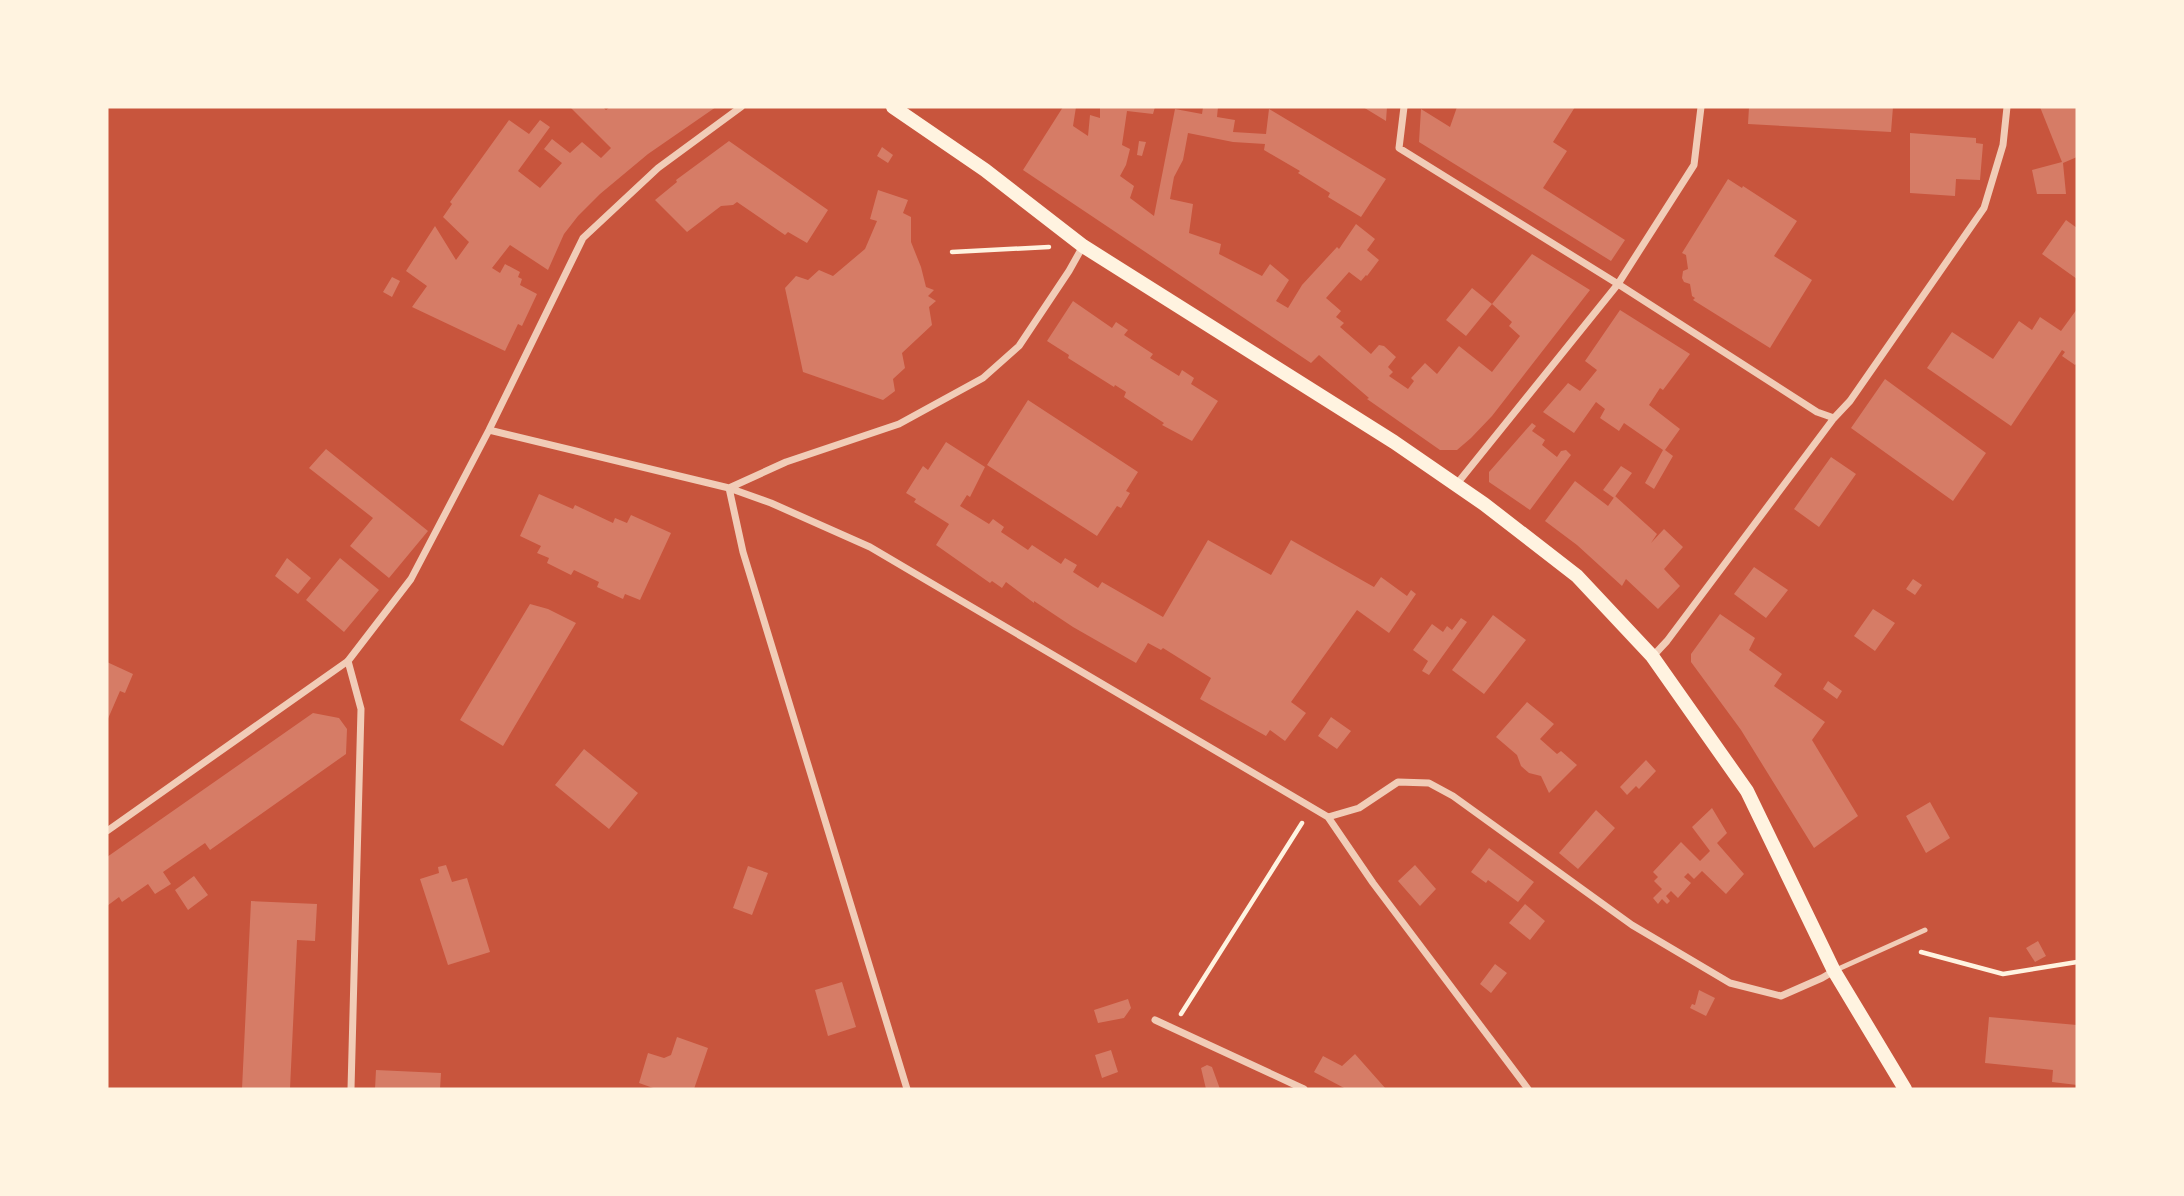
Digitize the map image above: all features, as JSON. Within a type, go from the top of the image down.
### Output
[{"type":"main road","points":[[895,107],[985,170],[1083,246],[1382,435],[1456,485],[1577,576],[1652,656],[1747,791],[1833,971],[1905,1089]]},
{"type":"street","points":[[107,831],[348,661],[411,579],[489,430],[583,238],[658,168],[741,107]]},
{"type":"street","points":[[1404,107],[1399,148],[1618,284],[1816,412],[1834,418]]},
{"type":"street","points":[[1456,485],[1618,284],[1694,165],[1701,107]]},
{"type":"street","points":[[1652,656],[1667,641],[1834,418],[1850,401],[1984,208],[2003,145],[2007,107]]},
{"type":"street","points":[[729,488],[786,462],[899,424],[983,378],[1019,346],[1083,246]]},
{"type":"street","points":[[489,430],[729,488],[771,503],[870,547],[1328,817],[1373,883],[1528,1089]]},
{"type":"street","points":[[729,488],[743,552],[907,1089]]},
{"type":"street","points":[[348,661],[361,709],[351,1089]]},
{"type":"street","points":[[1328,817],[1359,808],[1398,782],[1429,783],[1453,796],[1632,925],[1730,983],[1782,996],[1833,971]]},
{"type":"street","points":[[1155,1020],[1304,1089]]},
{"type":"lane","points":[[1833,971],[1925,930]]},
{"type":"path","points":[[952,252],[1083,246]]},
{"type":"path","points":[[1172,1029],[1312,808]]},
{"type":"path","points":[[1893,944],[2003,974],[2077,962]]},
{"type":"building","points":[[570,107],[603,107],[606,110],[610,107],[716,107],[648,154],[600,194],[564,234],[548,270],[510,245],[492,268],[500,273],[505,264],[520,272],[520,285],[537,294],[522,326],[518,324],[505,351],[412,307],[427,286],[406,271],[435,226],[456,260],[469,242],[443,217],[452,204],[450,202],[509,120],[529,134],[540,120],[550,127],[518,171],[540,188],[562,163],[544,149],[552,139],[570,153],[582,142],[601,158],[611,148]]},
{"type":"building","points":[[1063,107],[1076,107],[1073,126],[1088,136],[1090,115],[1100,118],[1100,107],[1155,107],[1153,114],[1127,111],[1122,145],[1130,149],[1120,176],[1134,186],[1130,198],[1154,216],[1175,109],[1202,114],[1203,107],[1218,107],[1217,117],[1235,120],[1233,132],[1266,134],[1269,109],[1386,179],[1361,217],[1328,197],[1330,193],[1298,173],[1300,171],[1264,150],[1265,144],[1233,142],[1188,133],[1183,160],[1174,177],[1170,199],[1193,204],[1189,233],[1221,244],[1219,254],[1262,276],[1270,264],[1289,280],[1276,301],[1288,308],[1302,285],[1337,247],[1339,249],[1356,224],[1375,239],[1367,250],[1379,260],[1367,276],[1361,281],[1349,272],[1326,298],[1341,311],[1336,317],[1344,323],[1340,327],[1371,354],[1379,345],[1396,357],[1388,367],[1393,372],[1389,376],[1408,389],[1414,381],[1411,378],[1425,363],[1437,374],[1459,346],[1492,372],[1520,336],[1509,326],[1512,322],[1492,304],[1532,254],[1590,290],[1492,416],[1457,450],[1440,450],[1367,399],[1369,398],[1319,355],[1311,363],[1023,170]]},
{"type":"building","points":[[1363,107],[1387,107],[1386,121]]},
{"type":"building","points":[[1457,107],[1575,107],[1553,142],[1567,151],[1543,188],[1625,240],[1611,261],[1419,142],[1421,109],[1450,127]]},
{"type":"building","points":[[1749,107],[1893,107],[1891,132],[1748,124]]},
{"type":"building","points":[[2040,107],[2077,107],[2077,157],[2063,163],[2066,194],[2037,194],[2032,170],[2062,162]]},
{"type":"building","points":[[1910,133],[1976,138],[1976,143],[1983,144],[1980,180],[1956,179],[1955,196],[1910,193]]},
{"type":"building","points":[[729,141],[828,210],[807,243],[788,232],[785,235],[737,202],[721,206],[687,232],[655,200],[677,182],[676,180]]},
{"type":"building","points":[[1139,141],[1146,142],[1142,156],[1137,155]]},
{"type":"building","points":[[882,147],[893,155],[888,163],[877,156]]},
{"type":"building","points":[[1728,179],[1797,221],[1774,256],[1812,280],[1770,348],[1693,300],[1695,298],[1692,296],[1690,284],[1682,278],[1683,271],[1688,269],[1686,255],[1682,253]]},
{"type":"building","points":[[878,190],[908,200],[903,213],[911,217],[911,242],[926,287],[934,290],[928,296],[936,301],[929,307],[932,325],[902,353],[905,368],[893,379],[895,391],[883,400],[803,372],[785,288],[796,276],[808,280],[819,270],[833,276],[865,249],[877,221],[870,219]]},
{"type":"building","points":[[2066,220],[2077,228],[2077,279],[2042,254]]},
{"type":"building","points":[[392,277],[400,281],[392,297],[383,292]]},
{"type":"building","points":[[1472,288],[1492,304],[1466,336],[1446,320]]},
{"type":"building","points":[[1073,301],[1112,328],[1116,322],[1128,330],[1124,335],[1153,354],[1150,358],[1179,376],[1182,370],[1194,378],[1191,384],[1218,401],[1192,441],[1162,425],[1164,423],[1124,397],[1126,392],[1068,358],[1069,355],[1047,341]]},
{"type":"building","points":[[2077,309],[2077,363],[2075,365],[2062,356],[2065,352],[2062,350],[2011,426],[1927,368],[1952,332],[1993,359],[2019,321],[2032,330],[2040,317],[2061,331]]},
{"type":"building","points":[[1620,310],[1690,354],[1649,405],[1680,429],[1665,450],[1673,456],[1654,489],[1645,483],[1663,450],[1624,423],[1619,431],[1600,418],[1605,409],[1596,402],[1574,433],[1543,412],[1568,383],[1580,391],[1597,370],[1585,361]]},
{"type":"building","points":[[1885,379],[1986,453],[1953,501],[1851,428]]},
{"type":"building","points":[[1028,400],[1138,472],[1126,491],[1130,493],[1121,508],[1117,506],[1097,536],[987,465]]},
{"type":"building","points":[[1532,423],[1536,426],[1532,431],[1545,440],[1542,445],[1557,457],[1561,451],[1566,450],[1571,455],[1530,510],[1489,482],[1489,472]]},
{"type":"building","points":[[946,442],[985,467],[970,497],[967,495],[960,506],[989,524],[993,519],[1004,527],[1001,532],[1028,550],[1032,545],[1061,564],[1065,558],[1077,565],[1073,572],[1098,588],[1102,582],[1163,617],[1208,540],[1271,575],[1291,540],[1374,587],[1381,577],[1407,596],[1411,590],[1416,594],[1389,633],[1357,610],[1291,702],[1306,713],[1285,741],[1270,730],[1266,736],[1200,699],[1211,678],[1163,648],[1161,650],[1148,643],[1136,663],[1034,603],[1006,582],[1002,588],[992,581],[990,583],[936,545],[949,524],[914,502],[916,499],[906,493],[923,466],[928,470]]},
{"type":"building","points":[[326,449],[428,531],[389,578],[350,546],[373,518],[309,468]]},
{"type":"building","points":[[1831,457],[1856,474],[1819,527],[1794,509]]},
{"type":"building","points":[[1621,466],[1632,473],[1614,498],[1603,490]]},
{"type":"building","points":[[1575,481],[1608,506],[1615,496],[1657,534],[1651,543],[1664,529],[1683,547],[1664,569],[1680,586],[1658,609],[1626,579],[1622,586],[1577,545],[1545,521]]},
{"type":"building","points":[[539,494],[573,509],[575,505],[613,523],[615,518],[627,523],[631,515],[671,533],[640,600],[625,594],[623,599],[597,587],[599,582],[574,570],[571,575],[547,563],[549,558],[537,553],[541,546],[520,536]]},
{"type":"building","points":[[287,558],[311,578],[298,594],[275,576]]},
{"type":"building","points":[[340,558],[379,590],[344,632],[306,600]]},
{"type":"building","points":[[1754,567],[1788,590],[1766,618],[1734,594]]},
{"type":"building","points":[[1913,579],[1922,585],[1915,595],[1906,589]]},
{"type":"building","points":[[530,604],[548,609],[576,623],[503,746],[460,720]]},
{"type":"building","points":[[1873,609],[1895,623],[1875,651],[1854,636]]},
{"type":"building","points":[[1720,614],[1755,638],[1749,650],[1782,674],[1774,686],[1825,722],[1812,740],[1858,816],[1814,848],[1741,730],[1691,662],[1691,654]]},
{"type":"building","points":[[1493,615],[1526,640],[1484,694],[1452,670]]},
{"type":"building","points":[[1461,618],[1467,622],[1429,675],[1422,671],[1428,661],[1413,650],[1432,624],[1443,632],[1447,626],[1452,630]]},
{"type":"building","points":[[107,662],[133,674],[125,693],[120,691],[107,721]]},
{"type":"building","points":[[1828,681],[1842,691],[1837,699],[1823,689]]},
{"type":"building","points":[[1527,702],[1554,724],[1540,739],[1557,754],[1561,751],[1577,765],[1549,793],[1541,776],[1529,773],[1521,766],[1517,755],[1496,737]]},
{"type":"building","points":[[313,713],[339,718],[347,729],[346,754],[210,850],[205,843],[163,872],[171,884],[155,894],[148,884],[122,902],[119,897],[107,906],[107,857]]},
{"type":"building","points":[[1331,717],[1351,731],[1337,749],[1318,736]]},
{"type":"building","points":[[584,749],[638,793],[609,829],[555,785]]},
{"type":"building","points":[[1646,760],[1656,771],[1639,789],[1636,786],[1627,795],[1620,787]]},
{"type":"building","points":[[1930,802],[1950,838],[1926,853],[1906,816]]},
{"type":"building","points":[[1712,808],[1727,833],[1717,843],[1744,874],[1726,894],[1702,871],[1694,879],[1688,873],[1684,877],[1691,883],[1678,898],[1671,891],[1666,896],[1670,901],[1667,904],[1662,899],[1658,904],[1653,898],[1662,889],[1654,881],[1658,877],[1653,872],[1681,842],[1700,861],[1710,851],[1692,827]]},
{"type":"building","points":[[1596,810],[1615,828],[1578,869],[1559,853]]},
{"type":"building","points":[[1489,848],[1534,882],[1518,902],[1488,880],[1486,883],[1471,872]]},
{"type":"building","points":[[446,865],[452,882],[467,878],[490,952],[448,965],[420,879],[439,873],[438,867]]},
{"type":"building","points":[[1415,865],[1436,889],[1420,906],[1398,881]]},
{"type":"building","points":[[748,866],[768,873],[752,915],[733,908]]},
{"type":"building","points":[[194,876],[208,895],[188,910],[175,890]]},
{"type":"building","points":[[251,901],[317,904],[315,941],[297,940],[290,1089],[242,1089]]},
{"type":"building","points":[[1525,904],[1545,921],[1530,940],[1509,923]]},
{"type":"building","points":[[2038,941],[2046,956],[2035,962],[2026,948]]},
{"type":"building","points":[[1495,964],[1507,973],[1491,993],[1480,984]]},
{"type":"building","points":[[842,982],[856,1027],[828,1036],[815,990]]},
{"type":"building","points":[[1699,990],[1715,998],[1706,1016],[1690,1008],[1692,1004],[1695,1005]]},
{"type":"building","points":[[1128,999],[1131,1008],[1124,1018],[1098,1023],[1094,1010]]},
{"type":"building","points":[[1989,1017],[2077,1025],[2077,1085],[2052,1082],[2053,1070],[1985,1063]]},
{"type":"building","points":[[677,1037],[708,1048],[694,1089],[656,1089],[639,1083],[648,1053],[664,1058],[671,1055]]},
{"type":"building","points":[[1111,1050],[1118,1072],[1102,1078],[1095,1055]]},
{"type":"building","points":[[1355,1054],[1386,1089],[1346,1089],[1314,1072],[1323,1056],[1342,1066]]},
{"type":"building","points":[[1207,1065],[1212,1067],[1220,1089],[1206,1089],[1201,1068]]},
{"type":"building","points":[[376,1070],[441,1073],[440,1089],[375,1089]]}]
